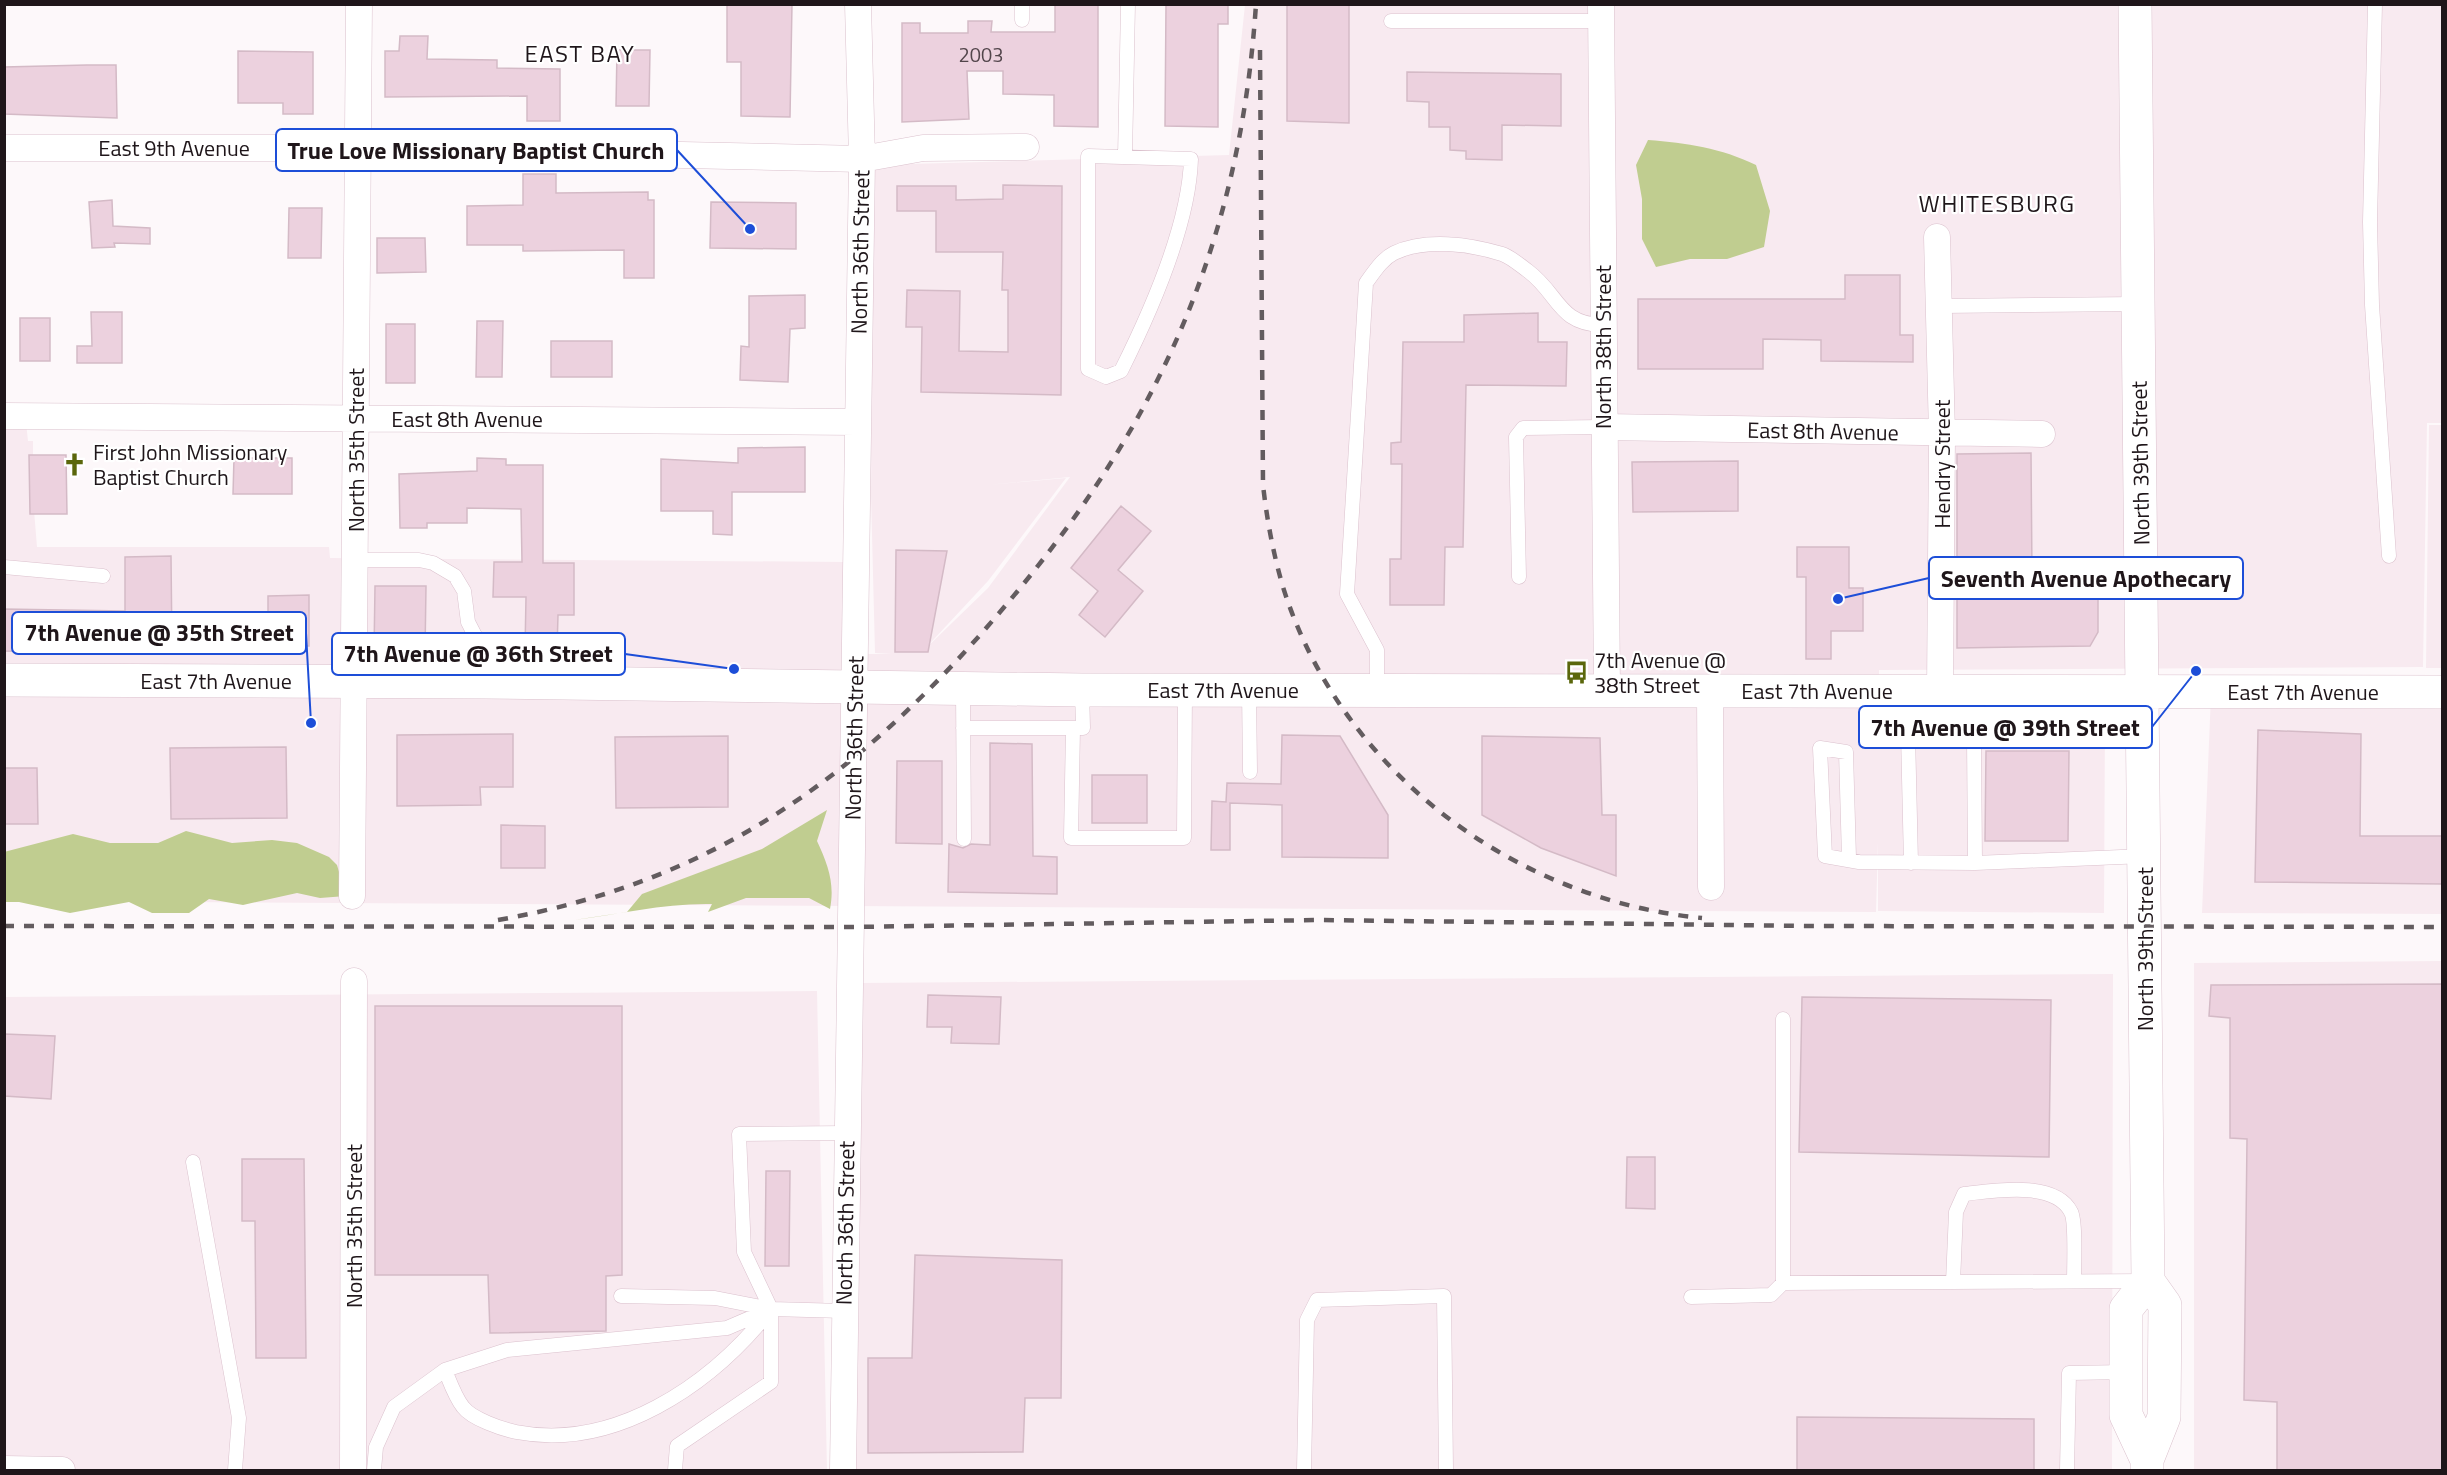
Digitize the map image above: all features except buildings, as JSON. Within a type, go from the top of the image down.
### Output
[{"type":"street","name":"North 35th Street","points":[[352,896],[359,4]]},
{"type":"street","name":"North 36th Street","points":[[843,1470],[846,1133],[862,159],[858,4]]},
{"type":"street","name":"North 39th Street","points":[[2135,4],[2148,1281]]},
{"type":"street","name":"North 38th Street","points":[[1601,13],[1607,690]]},
{"type":"street","name":"East 9th Avenue","points":[[4,148],[358,148],[862,159],[923,148],[1026,147]]},
{"type":"street","name":"Hendry Street","points":[[1937,237],[1941,306],[1942,434],[1940,691]]},
{"type":"street","name":"East 8th Avenue","points":[[4,416],[857,422]]},
{"type":"street","name":"East 8th Avenue","points":[[1603,427],[2042,434]]},
{"type":"street","name":"East 7th Avenue","points":[[4,680],[484,682],[1082,690],[2442,692]]},
{"type":"street","points":[[1710,690],[1711,887]]},
{"type":"street","name":"North 35th Street","points":[[353,1470],[354,981]]},
{"type":"street","points":[[2148,1281],[2165,1305],[2164,1417],[2147,1466],[2126,1415],[2126,1309],[2148,1281]]},
{"type":"street","points":[[4,1470],[62,1470]]},
{"type":"lane","points":[[1022,4],[1022,20]]},
{"type":"lane","points":[[1125,157],[1128,4]]},
{"type":"lane","points":[[2375,4],[2370,222],[2372,305],[2389,556]]},
{"type":"lane","points":[[1391,21],[1601,13]]},
{"type":"lane","points":[[1088,156],[1125,157],[1191,159],[1190,186],[1164,272],[1134,345],[1121,371],[1106,377],[1088,369],[1088,156]]},
{"type":"lane","points":[[1377,690],[1377,650],[1347,594],[1366,283],[1377,267],[1392,254],[1412,246],[1454,244],[1503,255],[1531,273],[1572,319],[1585,324],[1602,325]]},
{"type":"lane","points":[[1941,306],[2138,304]]},
{"type":"lane","points":[[1519,577],[1516,437],[1523,428],[1603,427]]},
{"type":"lane","points":[[356,560],[419,560],[433,563],[456,576],[464,591],[468,622],[484,653],[484,682]]},
{"type":"lane","points":[[4,567],[103,576]]},
{"type":"lane","points":[[963,688],[964,839]]},
{"type":"lane","points":[[1073,728],[1071,838],[1184,838],[1185,689]]},
{"type":"lane","points":[[1249,689],[1250,772]]},
{"type":"lane","points":[[963,728],[1083,728],[1082,690]]},
{"type":"lane","points":[[1907,691],[1911,863]]},
{"type":"lane","points":[[1975,863],[1974,738],[1979,691]]},
{"type":"lane","points":[[1974,738],[2031,737],[2031,691]]},
{"type":"lane","points":[[1849,858],[1846,752],[1820,748],[1825,856],[1849,858],[1859,862],[1911,863],[1975,863],[2145,856]]},
{"type":"lane","points":[[1691,1297],[1771,1295],[1783,1282],[1783,1019]]},
{"type":"lane","points":[[675,1470],[677,1446],[771,1382],[771,1309],[744,1252],[739,1134],[846,1133]]},
{"type":"lane","points":[[194,1162],[239,1418],[235,1470]]},
{"type":"lane","points":[[1953,1282],[1956,1212],[1964,1194],[2018,1188],[2059,1197],[2072,1213],[2074,1281]]},
{"type":"lane","points":[[1783,1282],[2148,1281]]},
{"type":"lane","points":[[621,1296],[715,1298],[771,1309],[844,1311]]},
{"type":"lane","points":[[1304,1470],[1307,1320],[1317,1300],[1444,1296],[1446,1470]]},
{"type":"lane","points":[[374,1470],[376,1447],[394,1407],[445,1370],[507,1350],[728,1328],[771,1309]]},
{"type":"lane","points":[[445,1370],[463,1409],[498,1428],[532,1435],[586,1432],[622,1424],[671,1399],[742,1344],[771,1309]]},
{"type":"lane","points":[[2067,1470],[2069,1373],[2126,1372]]},
{"type":"shaded area","points":[[1245,5],[2442,5],[2442,423],[2427,423],[2423,667],[1879,670],[1879,715],[2105,715],[2104,913],[1878,911],[1878,842],[1876,912],[5,901],[4,413],[25,413],[28,441],[33,441],[33,498],[37,547],[329,547],[330,558],[844,562],[842,654],[892,654],[875,653],[871,495],[873,165],[1229,155]],"holes":[[[1070,477],[988,588],[921,653],[988,581],[1066,478],[987,485]]]},
{"type":"shaded area","points":[[2429,425],[2442,425],[2442,668],[2426,668]]},
{"type":"shaded area","points":[[2211,694],[2442,694],[2442,914],[2202,913]]},
{"type":"shaded area","points":[[2442,961],[2442,1470],[2194,1470],[2194,963]]},
{"type":"shaded area","points":[[2113,974],[2112,1470],[853,1470],[860,983]]},
{"type":"shaded area","points":[[817,991],[827,1470],[5,1470],[4,997]]},
{"type":"green space","points":[[1648,140],[1704,147],[1730,154],[1756,165],[1770,211],[1764,247],[1727,259],[1690,259],[1656,267],[1642,239],[1642,199],[1636,165]]},
{"type":"green space","points":[[827,810],[817,841],[830,874],[832,891],[830,909],[809,898],[746,898],[708,912],[712,904],[677,905],[627,912],[642,894],[762,849]]},
{"type":"green space","points":[[186,831],[232,843],[272,840],[297,843],[329,857],[337,865],[346,896],[320,898],[297,893],[243,905],[209,899],[189,913],[152,913],[129,902],[70,913],[19,902],[5,902],[4,852],[73,834],[110,843],[158,843]]},
{"type":"railway","points":[[498,920],[576,903],[648,879],[715,849],[778,813],[837,772],[893,724],[947,671],[1000,612],[1055,544],[1104,474],[1145,403],[1180,330],[1209,255],[1231,176],[1247,92],[1256,4]]},
{"type":"railway","points":[[1260,50],[1263,485],[1279,574],[1310,653],[1346,713],[1391,767],[1443,814],[1502,854],[1565,884],[1632,906],[1702,918]]},
{"type":"railway","points":[[4,926],[852,927],[1321,920],[1813,926],[2442,927]]},
{"type":"place","name":"True Love Missionary Baptist Church","points":[[750,229]]},
{"type":"place","name":"First John Missionary Baptist Church","points":[[75,465]]},
{"type":"place","name":"Seventh Avenue Apothecary","points":[[1838,599]]},
{"type":"place","name":"7th Avenue @ 36th Street","points":[[734,669]]},
{"type":"place","name":"7th Avenue @ 39th Street","points":[[2196,671]]},
{"type":"place","name":"7th Avenue @ 38th Street","points":[[1576,673]]},
{"type":"place","name":"7th Avenue @ 35th Street","points":[[311,723]]},
{"type":"district","name":"EAST BAY","points":[[580,54]]},
{"type":"district","name":"WHITESBURG","points":[[1997,204]]}]
